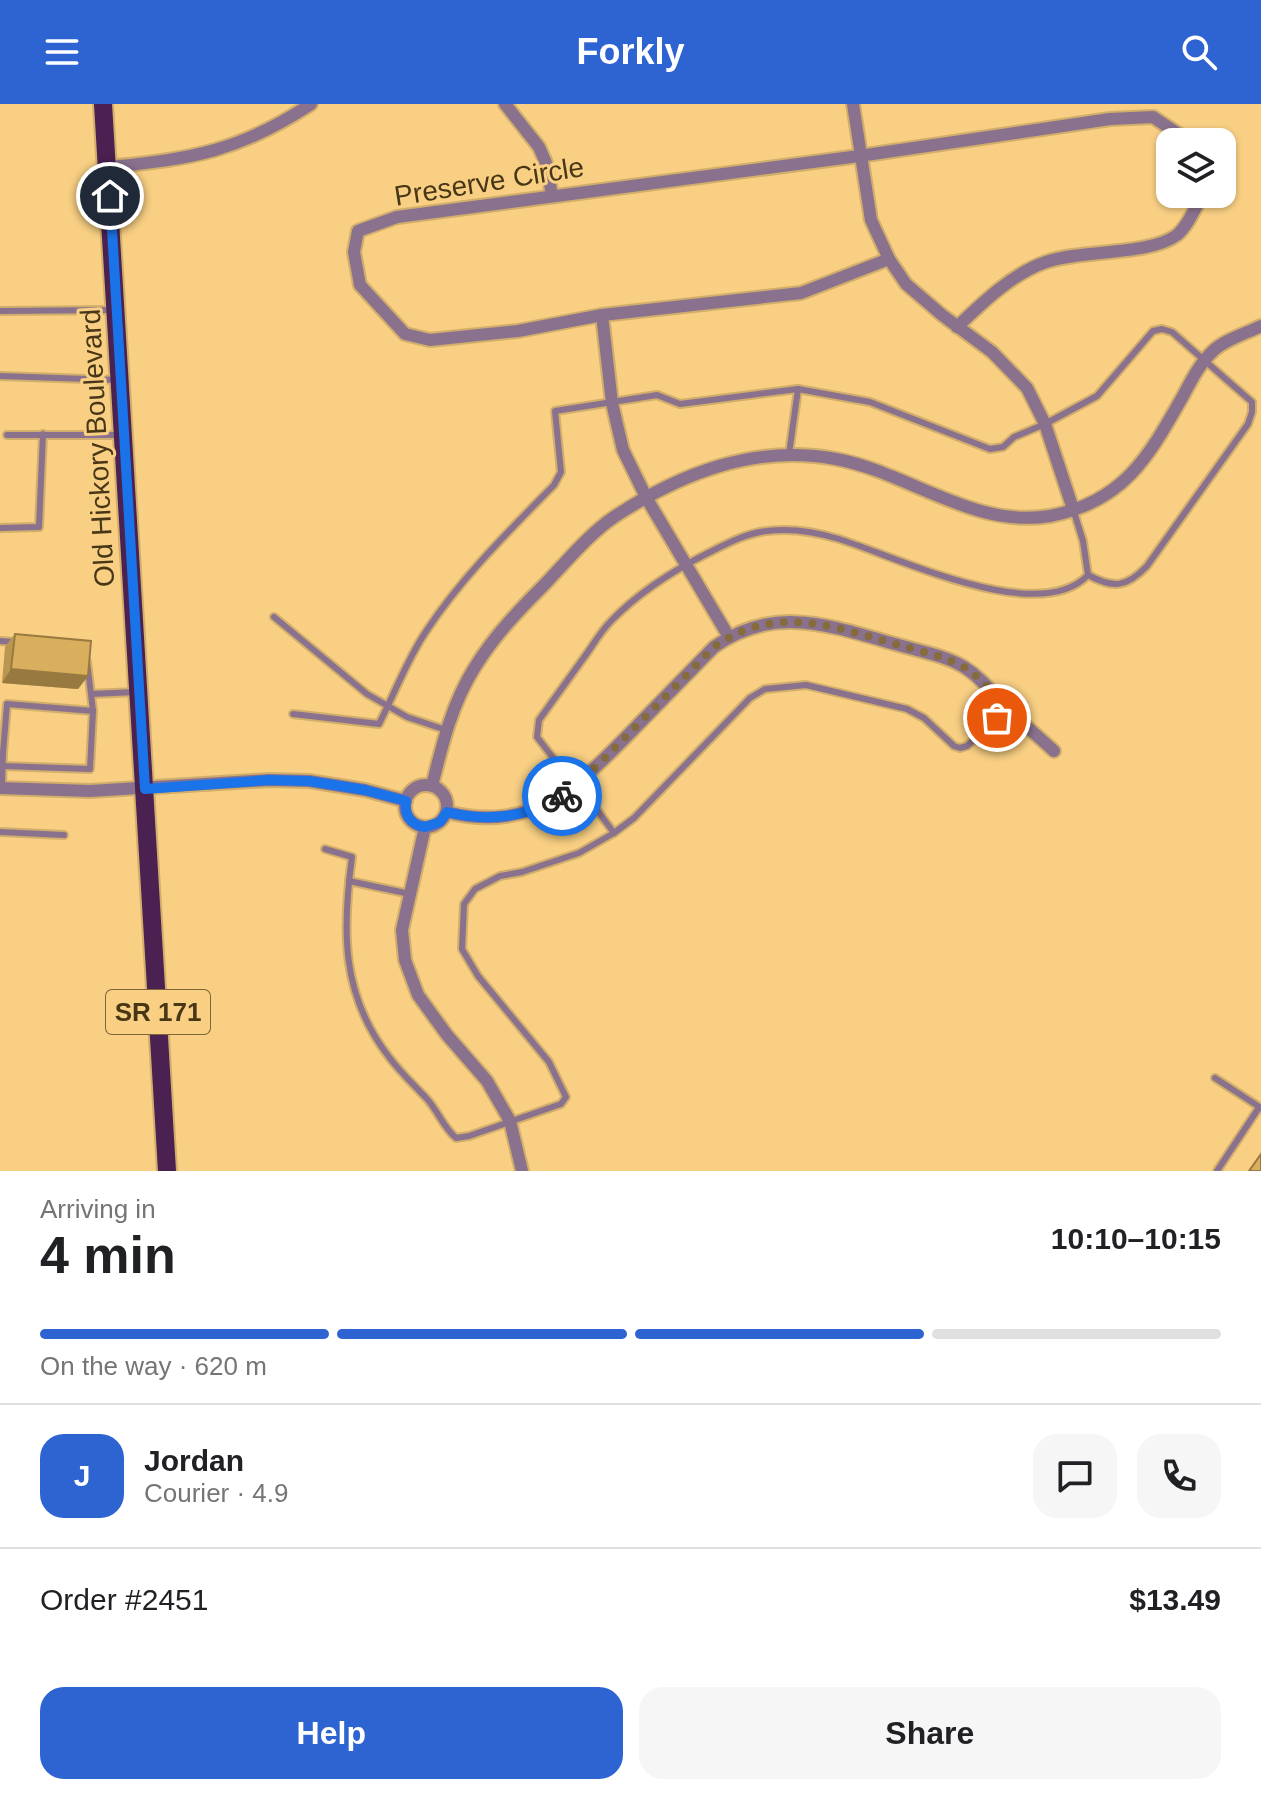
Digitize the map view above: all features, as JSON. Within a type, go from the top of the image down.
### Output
[{"type":"main road","name":"Old Hickory Boulevard","points":[[103,104],[167,1171]]},
{"type":"street","points":[[505,104],[539,147],[546,163],[552,195]]},
{"type":"street","points":[[853,104],[871,220],[889,259],[906,284],[992,352],[1027,388],[1045,424],[1073,509]]},
{"type":"street","points":[[109,167],[189,158],[216,151],[280,125],[307,105]]},
{"type":"street","name":"Preserve Circle","points":[[889,259],[844,279],[801,293],[602,315],[518,331],[430,340],[405,334],[360,285],[354,252],[358,231],[397,217],[1125,118],[1153,117],[1170,128]]},
{"type":"street","points":[[957,327],[1016,277],[1045,262],[1087,253],[1157,245],[1179,234],[1195,208]]},
{"type":"street","points":[[602,315],[612,403],[623,450],[647,499],[729,637]]},
{"type":"street","points":[[432,786],[447,730],[474,668],[515,613],[613,518],[647,499],[696,472],[726,462],[789,454],[840,460],[868,468],[986,512],[1049,516],[1073,509],[1111,491],[1142,465],[1214,349],[1261,326]]},
{"type":"street","points":[[447,812],[484,818],[535,809],[577,785],[714,647],[755,626],[782,621],[830,626],[964,667],[1054,751]]},
{"type":"street","points":[[1,788],[90,791],[269,780],[309,781],[365,790],[406,801]]},
{"type":"street","points":[[432,786],[444,794],[447,812],[440,822],[425,827],[411,820],[406,813],[406,801],[416,788],[432,786]]},
{"type":"street","points":[[425,827],[402,930],[405,960],[418,995],[447,1035],[487,1081],[510,1121],[522,1171]]},
{"type":"lane","points":[[0,311],[117,310]]},
{"type":"lane","points":[[293,714],[374,725],[381,721],[386,705],[426,630],[493,548],[554,485],[561,472],[555,411],[657,395],[680,404],[798,389],[870,402],[990,449],[1003,447],[1014,437],[1097,396],[1153,331],[1162,329],[1172,332],[1252,402],[1248,424],[1134,580],[1108,584],[1088,575]]},
{"type":"lane","points":[[0,376],[121,380]]},
{"type":"lane","points":[[789,454],[798,389]]},
{"type":"lane","points":[[0,528],[39,527],[43,434]]},
{"type":"lane","points":[[7,435],[124,435]]},
{"type":"lane","points":[[614,833],[537,737],[539,720],[609,623],[654,584],[739,538],[766,531],[800,530],[838,539],[964,583],[1001,591],[1050,593],[1081,583],[1088,575],[1083,541],[1073,509]]},
{"type":"lane","points":[[274,617],[367,694],[407,717],[447,730]]},
{"type":"lane","points":[[0,641],[29,643]]},
{"type":"lane","points":[[3,766],[90,769],[93,711],[86,647]]},
{"type":"lane","points":[[325,849],[352,857],[345,908],[348,972],[369,1028],[389,1058],[434,1106],[448,1131],[456,1138],[469,1136],[561,1104],[566,1097],[549,1062],[478,976],[462,949],[464,904],[475,889],[500,876],[579,853],[614,833],[634,818],[750,698],[765,689],[806,685],[907,709],[924,718],[960,748],[967,746],[1007,709]]},
{"type":"lane","points":[[91,694],[139,692]]},
{"type":"lane","points":[[1,788],[7,704],[93,711]]},
{"type":"lane","points":[[0,832],[64,835]]},
{"type":"lane","points":[[349,881],[410,894]]},
{"type":"lane","points":[[1215,1078],[1259,1108],[1217,1171]]},
{"type":"building","points":[[15,634],[91,641],[88,676],[11,669]]},
{"type":"building","points":[[1261,1154],[1261,1171],[1249,1171]]},
{"type":"way so far","points":[[562,796],[598,765],[714,647],[755,626],[782,621],[830,626],[964,667],[981,680],[1007,709],[997,718]]},
{"type":"route","points":[[110,196],[145,789],[269,780],[334,784],[406,801],[406,813],[411,820],[425,827],[440,822],[447,812],[484,818],[508,816],[535,809],[562,796]]}]
